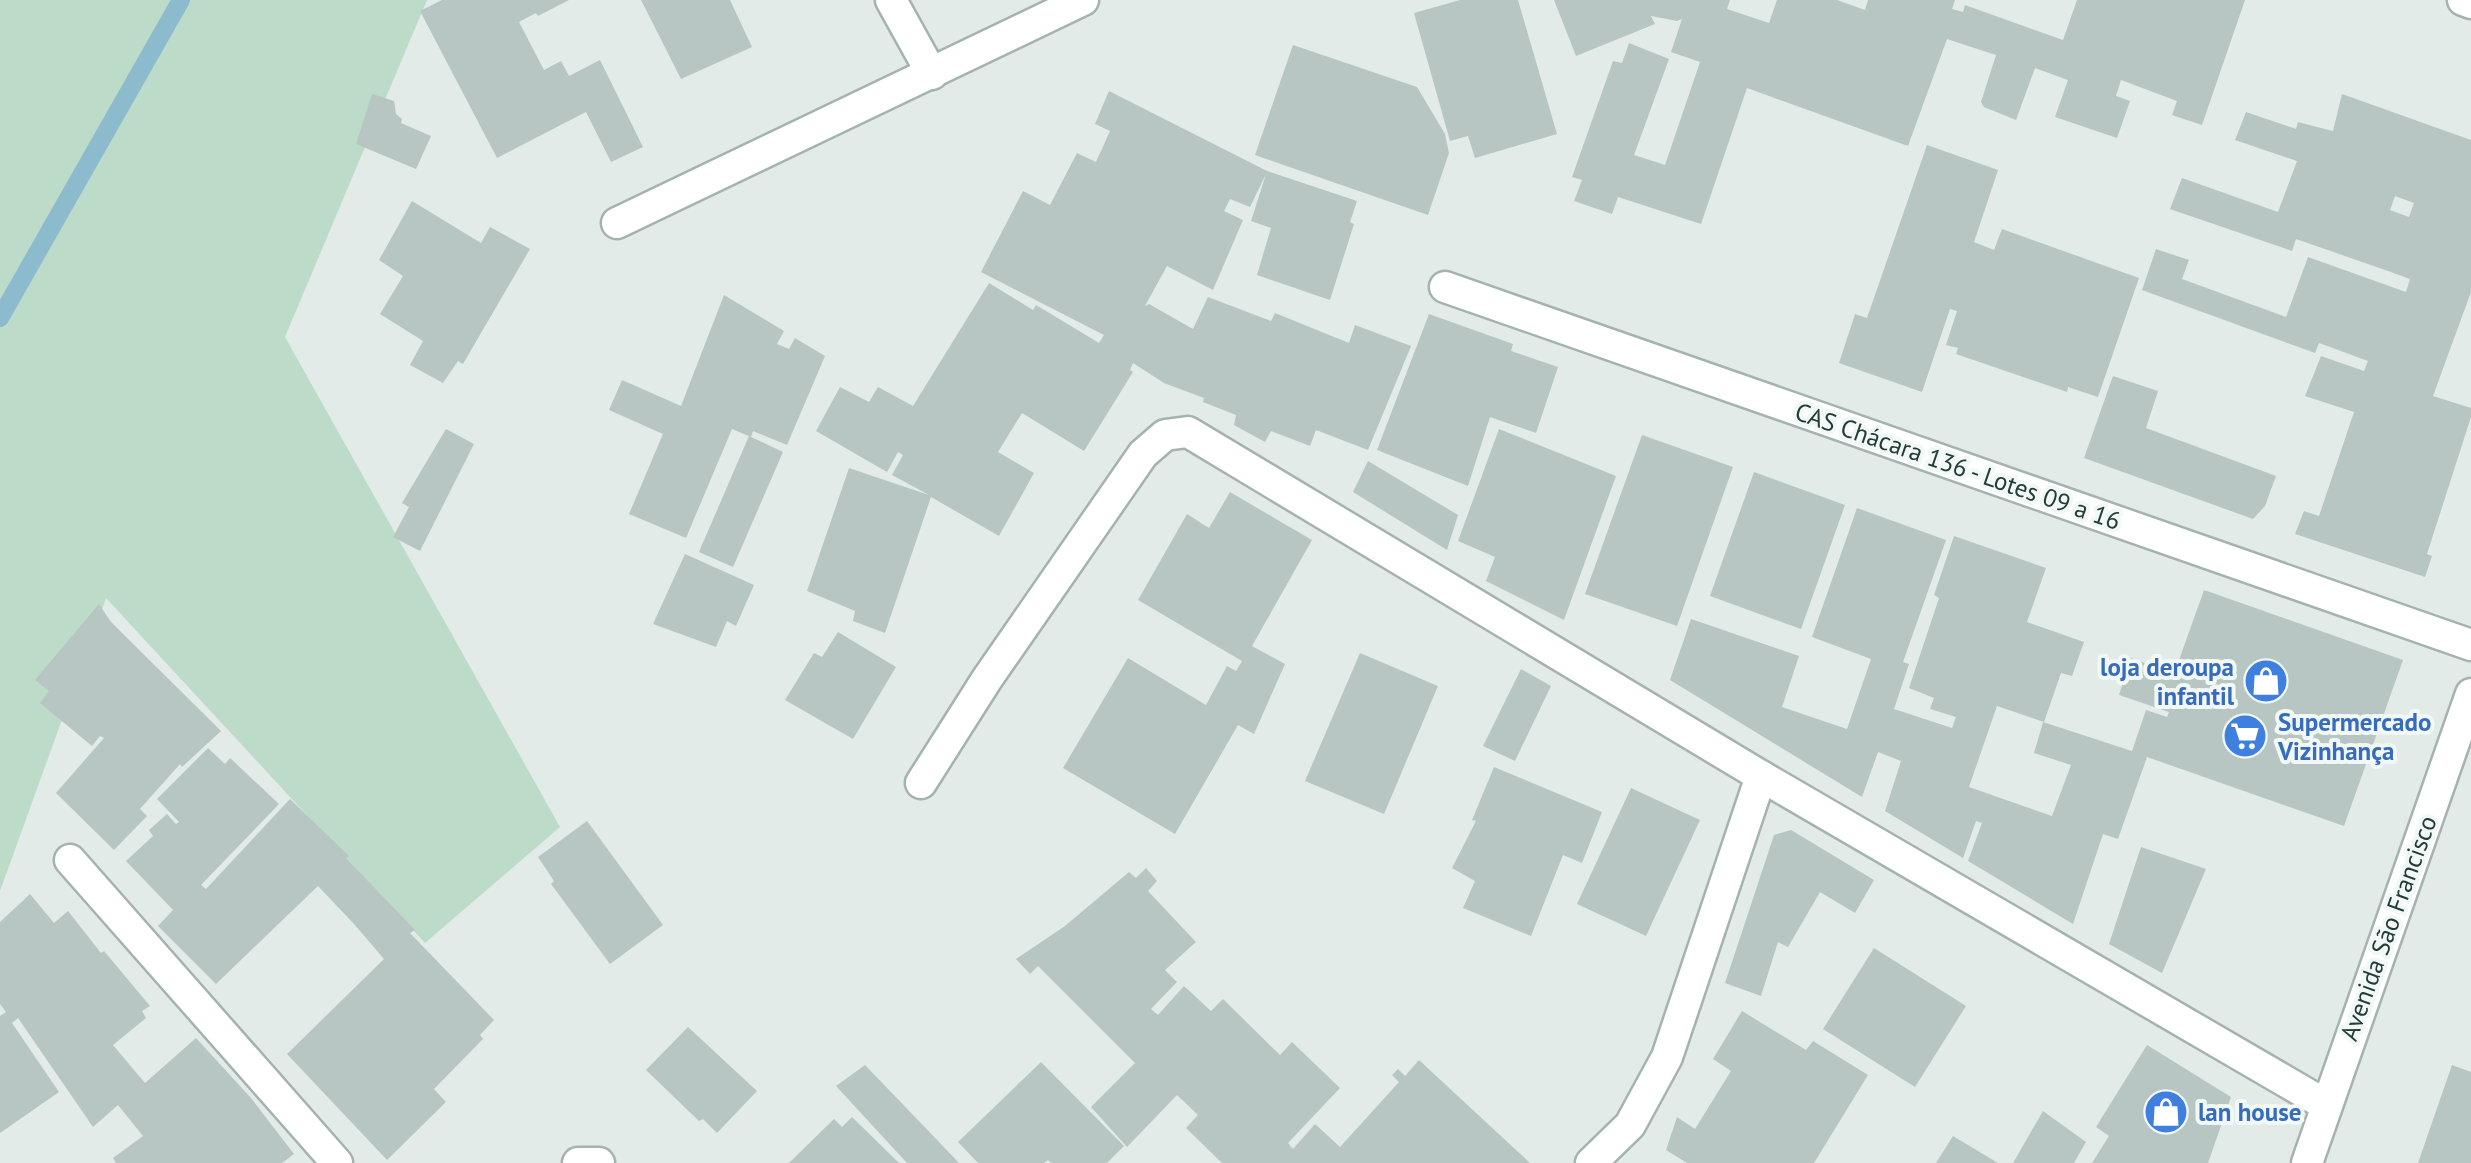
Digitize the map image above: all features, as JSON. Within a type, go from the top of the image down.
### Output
[{"type":"street","points":[[890,0],[932,74]]},
{"type":"street","points":[[617,223],[1083,0]]},
{"type":"street","points":[[2462,0],[2471,3]]},
{"type":"street","name":"CAS Chácara 136 - Lotes 09 a 16","points":[[1444,286],[2471,645]]},
{"type":"street","points":[[921,783],[986,680],[1143,454],[1164,435],[1188,432],[1761,776],[2326,1104]]},
{"type":"street","name":"Avenida São Francisco","points":[[2307,1163],[2471,694]]},
{"type":"street","points":[[1591,1163],[1630,1125],[1667,1058],[1761,776]]},
{"type":"street","points":[[70,860],[337,1163]]},
{"type":"street","points":[[578,1163],[599,1163]]},
{"type":"green space","points":[[0,0],[427,0],[285,337],[560,827],[425,943],[106,598],[0,891]]},
{"type":"building","points":[[442,0],[569,0],[519,22],[544,70],[561,61],[569,76],[600,60],[643,147],[611,162],[586,112],[497,158],[420,11]]},
{"type":"building","points":[[641,0],[730,0],[752,47],[681,79]]},
{"type":"building","points":[[1460,0],[1518,0],[1557,134],[1475,158],[1468,136],[1450,141],[1414,13]]},
{"type":"building","points":[[1554,0],[1730,0],[1727,9],[1769,23],[1777,0],[1837,0],[1865,10],[1868,0],[1955,0],[1952,9],[1963,12],[1965,5],[2063,40],[2077,0],[2245,0],[2202,125],[2172,115],[2177,101],[2121,80],[2116,96],[2130,101],[2117,138],[2055,117],[2068,80],[2035,68],[2016,120],[1984,107],[1981,102],[1996,55],[1947,39],[1908,146],[1747,88],[1701,224],[1618,197],[1612,214],[1574,201],[1582,180],[1572,177],[1613,61],[1622,63],[1629,43],[1669,59],[1634,155],[1665,165],[1700,62],[1671,52],[1682,19],[1651,16],[1655,24],[1576,56]]},
{"type":"building","points":[[1293,45],[1417,87],[1445,134],[1449,153],[1428,215],[1255,155]]},
{"type":"building","points":[[1109,91],[1267,171],[1357,201],[1350,222],[1354,224],[1330,300],[1257,275],[1271,228],[1251,221],[1266,174],[1250,207],[1230,199],[1224,211],[1243,220],[1213,290],[1167,266],[1145,306],[1149,304],[1193,329],[1208,297],[1271,321],[1275,313],[1349,343],[1355,325],[1411,346],[1368,450],[1316,430],[1310,446],[1271,431],[1265,442],[1234,425],[1236,415],[1164,383],[1133,363],[1133,372],[1084,451],[1022,413],[998,452],[1034,473],[999,536],[931,497],[885,633],[853,621],[855,611],[807,591],[849,468],[929,495],[892,475],[903,455],[898,452],[887,472],[816,431],[840,387],[869,402],[878,387],[913,406],[989,283],[1033,310],[1036,305],[1099,343],[1104,335],[981,272],[1023,191],[1050,205],[1077,153],[1096,162],[1110,131],[1095,124]]},
{"type":"building","points":[[372,94],[394,101],[401,123],[431,136],[416,169],[356,144]]},
{"type":"building","points":[[2342,94],[2471,140],[2471,292],[2433,396],[2471,408],[2471,417],[2427,554],[2432,556],[2425,577],[2295,534],[2304,511],[2319,516],[2354,412],[2305,396],[2321,356],[2364,371],[2368,361],[2319,343],[2315,353],[2142,290],[2156,249],[2189,260],[2182,279],[2286,317],[2308,257],[2406,292],[2410,279],[2388,271],[2296,239],[2292,251],[2170,209],[2182,178],[2278,212],[2297,161],[2235,140],[2246,112],[2296,129],[2298,122],[2333,131]],"holes":[[[2395,196],[2414,203],[2409,217],[2390,210]]]},
{"type":"building","points":[[1927,145],[1998,170],[1974,242],[1994,250],[2002,229],[2139,278],[2098,397],[2068,387],[2067,392],[1956,354],[1958,348],[1946,345],[1957,311],[1950,309],[1922,392],[1839,363],[1855,314],[1867,318]]},
{"type":"building","points":[[412,201],[481,243],[490,227],[530,249],[463,364],[458,361],[443,383],[410,365],[423,341],[380,314],[403,276],[379,260]]},
{"type":"building","points":[[724,295],[784,331],[777,344],[789,349],[795,338],[825,356],[787,445],[753,431],[751,437],[732,429],[686,538],[629,514],[663,434],[609,410],[622,380],[681,406]]},
{"type":"building","points":[[1429,314],[1513,344],[1511,351],[1558,367],[1536,433],[1490,417],[1468,486],[1377,450]]},
{"type":"building","points":[[2113,376],[2158,391],[2146,428],[2276,476],[2265,506],[2253,519],[2084,458]]},
{"type":"building","points":[[446,429],[474,444],[420,551],[393,537],[409,507],[402,503]]},
{"type":"building","points":[[1499,429],[1616,476],[1564,620],[1486,581],[1495,557],[1458,541]]},
{"type":"building","points":[[1642,435],[1733,467],[1677,626],[1585,594]]},
{"type":"building","points":[[749,436],[783,452],[733,567],[699,552]]},
{"type":"building","points":[[1368,461],[1458,515],[1447,550],[1353,492]]},
{"type":"building","points":[[1754,472],[1845,505],[1801,629],[1710,596]]},
{"type":"building","points":[[1230,492],[1312,540],[1252,646],[1285,664],[1254,734],[1238,725],[1175,834],[1063,768],[1128,658],[1206,705],[1227,666],[1236,671],[1242,661],[1138,600],[1187,514],[1209,528]]},
{"type":"building","points":[[1857,508],[1946,540],[1903,662],[1909,664],[1894,709],[1952,728],[1956,717],[1930,709],[1934,698],[1909,688],[1939,598],[1934,595],[1954,536],[2046,568],[2027,622],[2084,642],[2072,676],[2061,673],[2044,722],[1997,706],[1969,787],[2052,816],[2071,765],[2034,753],[2043,722],[2132,751],[2146,710],[2167,717],[2169,712],[2119,695],[2131,658],[2174,674],[2204,590],[2403,660],[2344,826],[2147,757],[2118,839],[2103,834],[2073,924],[1968,861],[1982,823],[1976,821],[1963,858],[1885,811],[1901,761],[1878,752],[1862,797],[1670,680],[1691,619],[1799,656],[1782,707],[1847,729],[1871,659],[1812,637]]},
{"type":"building","points":[[685,554],[754,585],[736,626],[727,621],[716,647],[653,624]]},
{"type":"building","points":[[99,604],[111,622],[221,731],[182,767],[180,764],[140,809],[147,816],[114,850],[56,793],[104,738],[100,736],[92,746],[40,703],[49,691],[35,680]]},
{"type":"building","points":[[838,632],[896,667],[853,739],[785,700],[814,653],[822,657]]},
{"type":"building","points":[[1360,653],[1438,686],[1384,814],[1305,781]]},
{"type":"building","points":[[1521,669],[1551,686],[1515,761],[1483,746]]},
{"type":"building","points":[[208,748],[225,764],[230,758],[279,804],[201,885],[206,889],[290,799],[349,856],[346,858],[415,930],[410,933],[494,1020],[480,1035],[483,1039],[434,1089],[446,1102],[387,1160],[287,1054],[384,959],[354,924],[318,886],[216,984],[158,926],[173,910],[126,861],[153,836],[149,830],[167,814],[176,824],[179,822],[157,799]]},
{"type":"building","points":[[1494,767],[1602,812],[1582,863],[1563,855],[1531,936],[1463,908],[1475,881],[1452,868],[1476,821],[1472,820]]},
{"type":"building","points":[[1631,788],[1700,820],[1646,936],[1577,904]]},
{"type":"building","points":[[587,821],[663,925],[610,964],[551,884],[554,881],[538,857]]},
{"type":"building","points":[[1791,830],[1874,880],[1855,913],[1820,892],[1788,947],[1778,942],[1761,996],[1725,983],[1774,835]]},
{"type":"building","points":[[2141,847],[2206,869],[2162,973],[2109,944]]},
{"type":"building","points":[[1146,868],[1157,881],[1148,891],[1196,942],[1165,970],[1177,982],[1151,1009],[1158,1015],[1184,986],[1211,1011],[1223,999],[1280,1055],[1292,1042],[1340,1088],[1288,1143],[1293,1149],[1315,1124],[1340,1147],[1399,1082],[1392,1075],[1398,1069],[1405,1076],[1419,1060],[1530,1163],[1222,1163],[1186,1128],[1198,1115],[1177,1095],[1127,1147],[1091,1107],[1135,1063],[1038,966],[1030,974],[1016,959],[1065,926],[1129,872],[1136,878]]},
{"type":"building","points":[[30,894],[54,923],[68,911],[150,1006],[142,1011],[146,1018],[113,1045],[145,1083],[196,1038],[251,1098],[294,1154],[282,1163],[116,1163],[113,1158],[143,1136],[118,1105],[93,1127],[18,1018],[12,1023],[59,1092],[0,1133],[0,1016],[6,1012],[0,1004],[0,922]]},
{"type":"building","points":[[1874,948],[1966,1006],[1915,1087],[1823,1029]]},
{"type":"building","points":[[1742,1011],[1806,1050],[1813,1041],[1868,1075],[1814,1163],[1687,1163],[1666,1150],[1677,1117],[1695,1129],[1731,1071],[1713,1059]]},
{"type":"building","points":[[688,1027],[757,1091],[717,1133],[646,1070]]},
{"type":"building","name":"lan house","points":[[2147,1045],[2231,1097],[2208,1163],[2092,1163],[2109,1136],[2096,1127]]},
{"type":"building","points":[[1041,1062],[1124,1146],[1107,1163],[978,1163],[958,1142]]},
{"type":"building","points":[[865,1065],[959,1163],[907,1163],[836,1086]]},
{"type":"building","points":[[2452,1065],[2471,1072],[2471,1163],[2418,1163]]},
{"type":"building","points":[[2043,1111],[2086,1142],[2074,1163],[2013,1163]]},
{"type":"building","points":[[852,1117],[899,1163],[789,1163],[834,1119],[842,1127]]},
{"type":"building","points":[[1953,1136],[1998,1163],[1936,1163]]},
{"type":"waterway","points":[[0,318],[181,0]]},
{"type":"place","name":"loja deroupa infantil","points":[[2266,681]]},
{"type":"place","name":"Supermercado Vizinhança","points":[[2245,736]]},
{"type":"place","name":"lan house","points":[[2166,1112]]}]
